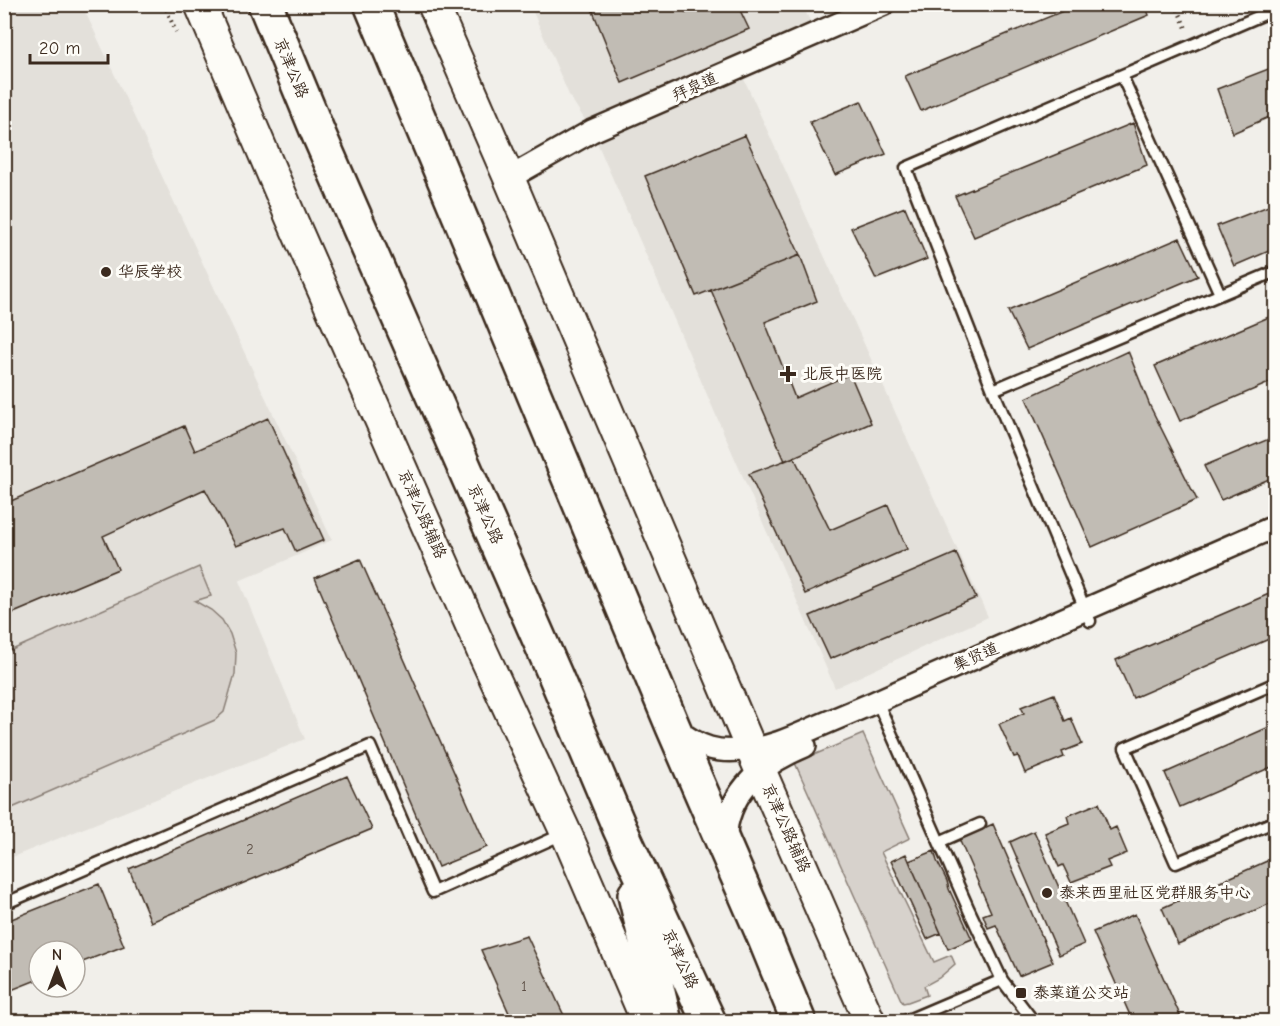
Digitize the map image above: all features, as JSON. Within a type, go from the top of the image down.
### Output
[{"type":"highway","name":"京津公路","points":[[264,4],[620,829],[709,1022]]},
{"type":"highway","points":[[371,4],[673,727],[799,1022]]},
{"type":"highway","points":[[620,829],[665,1022]]},
{"type":"highway","points":[[765,939],[823,1022]]},
{"type":"main road","name":"京津公路辅路","points":[[200,4],[292,220],[483,653],[566,833],[647,1022]]},
{"type":"main road","name":"京津公路辅路","points":[[433,4],[870,1022]]},
{"type":"street","name":"拜泉道","points":[[509,178],[592,131],[884,4]]},
{"type":"street","name":"集贤道","points":[[726,849],[727,825],[731,813],[747,784],[756,760],[785,754],[879,707],[1088,615],[1275,526]]},
{"type":"street","name":"集贤道","points":[[1088,615],[1275,541]]},
{"type":"street","points":[[673,727],[689,740],[706,748],[729,751],[756,760]]},
{"type":"lane","points":[[1088,615],[993,390],[906,168],[1275,9]]},
{"type":"lane","points":[[1122,76],[1220,294]]},
{"type":"lane","points":[[993,390],[1275,271]]},
{"type":"lane","points":[[1275,683],[1125,748],[1176,863],[1275,821]]},
{"type":"lane","points":[[879,707],[1002,980],[1034,1022]]},
{"type":"lane","points":[[4,904],[370,746],[434,892],[566,833]]},
{"type":"lane","points":[[939,842],[981,824]]},
{"type":"lane","points":[[903,1022],[1002,980]]},
{"type":"path","points":[[164,4],[176,32]]},
{"type":"path","points":[[1174,4],[1193,45]]},
{"type":"shaded area","name":"华辰学校","points":[[5,5],[82,5],[332,540],[239,581],[305,739],[5,860]]},
{"type":"shaded area","name":"北辰中医院","points":[[530,5],[802,5],[817,34],[739,68],[988,617],[835,688],[592,131],[569,95]]},
{"type":"shaded area","points":[[199,567],[211,596],[195,601],[211,610],[222,620],[230,634],[236,653],[235,674],[224,712],[215,720],[5,811],[5,653]]},
{"type":"shaded area","points":[[863,734],[910,838],[881,852],[934,962],[951,955],[955,964],[939,978],[924,986],[927,995],[903,1003],[795,763]]},
{"type":"building","points":[[590,4],[682,4],[686,13],[705,4],[737,4],[749,29],[622,83]]},
{"type":"building","points":[[1080,4],[1145,4],[1149,15],[921,111],[905,76]]},
{"type":"building","points":[[1276,66],[1276,114],[1233,133],[1217,89]]},
{"type":"building","points":[[861,101],[886,154],[835,175],[810,122]]},
{"type":"building","points":[[1133,123],[1147,165],[974,237],[955,196]]},
{"type":"building","points":[[745,135],[800,255],[696,296],[645,176]]},
{"type":"building","points":[[1276,203],[1276,248],[1234,266],[1217,226]]},
{"type":"building","points":[[905,207],[927,259],[876,279],[851,228]]},
{"type":"building","points":[[1180,238],[1198,276],[1027,349],[1008,311]]},
{"type":"building","points":[[800,255],[817,301],[765,322],[795,398],[850,374],[871,423],[785,461],[711,290]]},
{"type":"building","points":[[1276,314],[1276,380],[1180,421],[1155,366]]},
{"type":"building","points":[[1128,351],[1150,406],[1197,500],[1092,547],[1026,398]]},
{"type":"building","points":[[268,418],[324,540],[296,552],[285,528],[236,546],[205,489],[103,536],[118,569],[4,617],[4,504],[184,426],[195,451]]},
{"type":"building","points":[[1276,436],[1276,476],[1221,500],[1204,466]]},
{"type":"building","points":[[794,457],[830,530],[888,505],[907,549],[805,594],[749,474]]},
{"type":"building","points":[[956,553],[976,598],[830,659],[810,616]]},
{"type":"building","points":[[360,559],[487,847],[438,867],[315,578]]},
{"type":"building","points":[[1276,591],[1276,636],[1133,698],[1116,660]]},
{"type":"building","points":[[1054,694],[1065,721],[1071,718],[1082,744],[1062,752],[1064,757],[1025,773],[1018,756],[1014,757],[999,724],[1024,713],[1021,707]]},
{"type":"building","points":[[1276,724],[1276,765],[1180,807],[1165,773]]},
{"type":"building","points":[[347,776],[372,829],[151,922],[129,869]]},
{"type":"building","points":[[1099,803],[1110,830],[1116,827],[1127,853],[1107,861],[1110,867],[1071,882],[1063,865],[1059,867],[1045,833],[1069,823],[1067,816]]},
{"type":"building","points":[[993,824],[1053,962],[1019,976],[996,925],[988,928],[983,915],[991,912],[959,839]]},
{"type":"building","name":"泰来西里社区党群服务中心","points":[[1034,831],[1084,944],[1059,955],[1010,842]]},
{"type":"building","points":[[934,851],[972,939],[948,949],[909,861]]},
{"type":"building","points":[[906,854],[941,933],[927,939],[891,861]]},
{"type":"building","points":[[1276,857],[1276,901],[1178,944],[1162,908]]},
{"type":"building","points":[[99,884],[124,946],[87,960],[87,939],[27,939],[27,984],[4,993],[4,922]]},
{"type":"building","points":[[1135,914],[1183,1022],[1133,1022],[1093,932]]},
{"type":"building","points":[[527,936],[567,1022],[513,1022],[481,950]]},
{"type":"place","name":"华辰学校","points":[[106,272]]},
{"type":"place","name":"北辰中医院","points":[[788,374]]},
{"type":"place","name":"泰来西里社区党群服务中心","points":[[1047,893]]},
{"type":"place","name":"泰莱道公交站","points":[[1021,993]]}]
